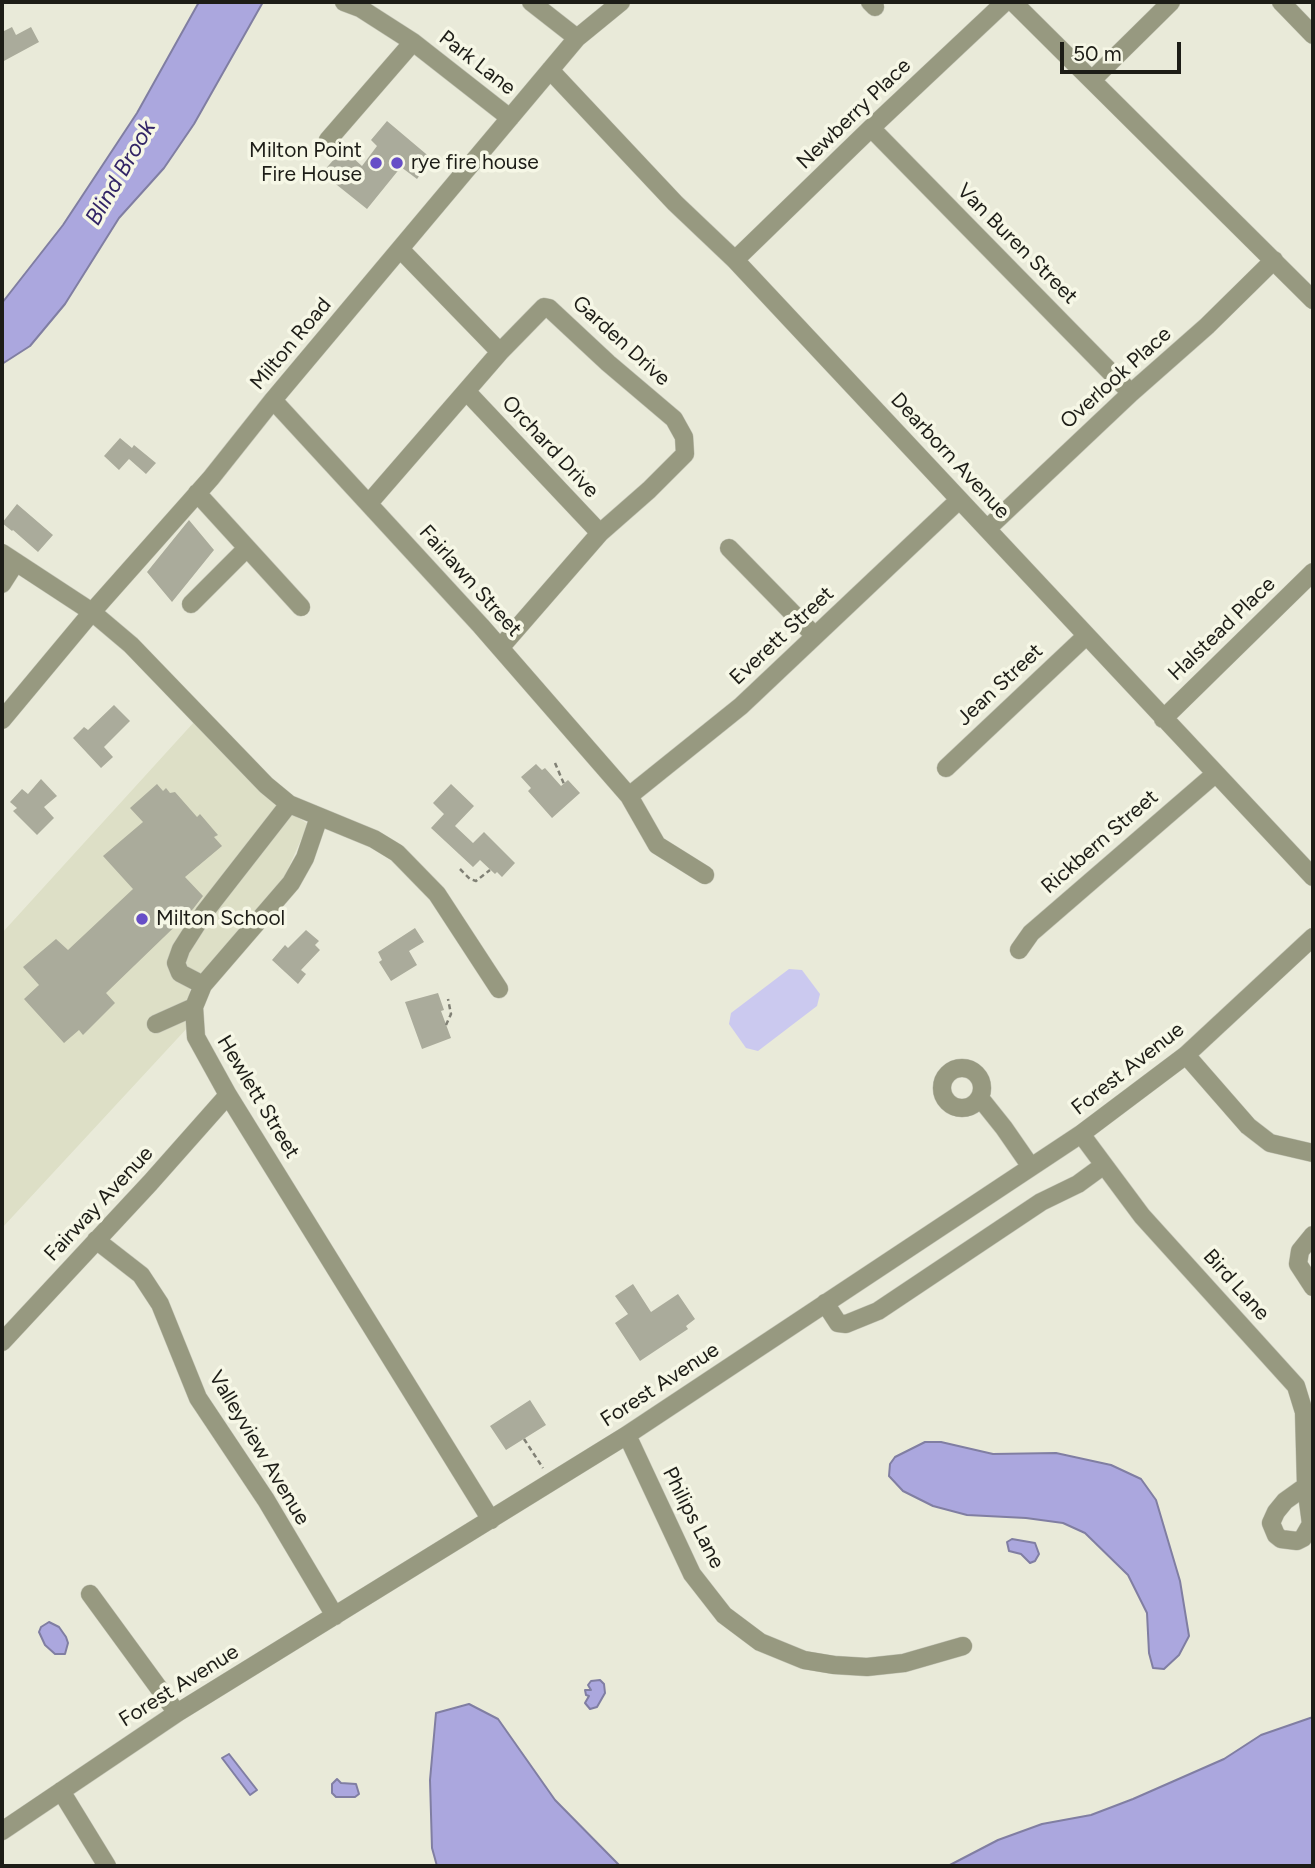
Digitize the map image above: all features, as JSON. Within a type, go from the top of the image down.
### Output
[{"type":"street","name":"Park Lane","points":[[345,2],[360,8],[413,42],[510,118]]},
{"type":"street","points":[[531,2],[577,38]]},
{"type":"street","name":"Milton Road","points":[[2,720],[92,612],[197,493],[577,38],[621,2]]},
{"type":"street","name":"Newberry Place","points":[[735,260],[1005,2]]},
{"type":"street","points":[[1013,2],[1274,260],[1309,287]]},
{"type":"street","points":[[1092,80],[1171,2]]},
{"type":"street","points":[[1281,2],[1313,35]]},
{"type":"street","points":[[328,140],[413,42]]},
{"type":"street","name":"Dearborn Avenue","points":[[550,70],[676,203],[735,260],[1313,877]]},
{"type":"street","name":"Van Buren Street","points":[[871,128],[1131,393]]},
{"type":"street","points":[[400,249],[500,352]]},
{"type":"street","name":"Overlook Place","points":[[987,529],[1131,393],[1207,326],[1274,260]]},
{"type":"street","name":"Garden Drive","points":[[369,503],[500,352],[544,307],[550,308],[608,363],[674,419],[684,437],[685,454],[600,533]]},
{"type":"street","name":"Orchard Drive","points":[[467,391],[600,533]]},
{"type":"street","name":"Fairlawn Street","points":[[273,400],[500,648],[629,796],[657,845],[705,875]]},
{"type":"street","points":[[197,493],[301,607]]},
{"type":"street","name":"Everett Street","points":[[629,796],[741,706],[959,500]]},
{"type":"street","points":[[500,648],[600,533]]},
{"type":"street","points":[[191,604],[247,548]]},
{"type":"street","points":[[729,548],[815,636]]},
{"type":"street","points":[[2,584],[9,557],[92,612],[131,645],[266,785],[289,804],[374,839],[397,853],[437,894],[499,989]]},
{"type":"street","name":"Halstead Place","points":[[1163,719],[1313,572]]},
{"type":"street","name":"Jean Street","points":[[946,768],[1086,636]]},
{"type":"street","name":"Rickbern Street","points":[[1019,950],[1031,933],[1215,774]]},
{"type":"street","points":[[203,985],[180,973],[176,963],[181,949],[204,913],[289,804]]},
{"type":"street","name":"Hewlett Street","points":[[318,817],[305,859],[291,883],[203,985],[194,1007],[196,1037],[228,1095],[491,1520]]},
{"type":"street","name":"Forest Avenue","points":[[4,1825],[61,1791],[177,1713],[627,1434],[1081,1134],[1186,1055],[1313,937]]},
{"type":"street","points":[[156,1024],[194,1007]]},
{"type":"street","points":[[1186,1055],[1248,1126],[1270,1143],[1313,1153]]},
{"type":"street","name":"Fairway Avenue","points":[[2,1342],[228,1095]]},
{"type":"street","points":[[980,1098],[1031,1167]]},
{"type":"street","name":"Bird Lane","points":[[1081,1134],[1142,1216],[1296,1386],[1304,1412],[1306,1486],[1312,1516],[1311,1524],[1303,1538],[1297,1541],[1280,1539],[1271,1523],[1276,1512],[1284,1501],[1306,1486]]},
{"type":"street","points":[[825,1303],[838,1322],[846,1324],[878,1311],[1041,1202],[1078,1184],[1104,1165]]},
{"type":"street","points":[[1313,1236],[1300,1251],[1298,1264],[1313,1287]]},
{"type":"street","name":"Valleyview Avenue","points":[[96,1240],[141,1275],[160,1304],[198,1398],[266,1500],[279,1527],[335,1616]]},
{"type":"street","name":"Philips Lane","points":[[627,1434],[692,1574],[724,1615],[760,1642],[804,1660],[867,1667],[904,1663],[963,1646]]},
{"type":"street","points":[[90,1594],[177,1713]]},
{"type":"street","points":[[61,1791],[107,1866]]},
{"type":"path","points":[[555,763],[564,784]]},
{"type":"path","points":[[460,869],[470,879],[477,881],[490,870]]},
{"type":"path","points":[[446,1024],[451,1014],[448,999]]},
{"type":"path","points":[[524,1439],[552,1482]]},
{"type":"shaded area","points":[[195,721],[268,798],[308,824],[284,878],[190,988],[189,1026],[2,1228],[2,933]]},
{"type":"shaded area","points":[[789,969],[802,970],[820,994],[817,1006],[758,1051],[746,1048],[729,1024],[731,1013]]},
{"type":"water","name":"Blind Brook","points":[[199,2],[263,2],[194,124],[164,168],[119,218],[65,304],[30,346],[2,364],[2,303],[63,225],[137,113]]},
{"type":"water","points":[[925,1442],[941,1442],[993,1454],[1056,1453],[1111,1465],[1141,1479],[1156,1500],[1180,1581],[1189,1636],[1179,1655],[1164,1669],[1153,1668],[1149,1653],[1147,1613],[1128,1575],[1085,1533],[1063,1523],[967,1515],[933,1506],[903,1491],[889,1476],[890,1464],[895,1457]]},
{"type":"water","points":[[1012,1539],[1035,1543],[1039,1554],[1035,1561],[1030,1563],[1021,1554],[1009,1551],[1007,1542]]},
{"type":"water","points":[[49,1622],[59,1627],[66,1637],[68,1643],[65,1654],[55,1654],[45,1645],[39,1632],[41,1627]]},
{"type":"water","points":[[600,1680],[604,1684],[605,1693],[597,1707],[590,1709],[585,1703],[589,1696],[585,1690],[591,1690],[588,1685],[591,1681]]},
{"type":"water","points":[[469,1704],[498,1719],[555,1800],[620,1866],[437,1866],[432,1848],[430,1780],[436,1713]]},
{"type":"water","points":[[1313,1717],[1313,1866],[948,1866],[998,1840],[1042,1824],[1091,1815],[1133,1799],[1224,1759],[1261,1735]]},
{"type":"water","points":[[229,1754],[257,1790],[250,1795],[222,1758]]},
{"type":"water","points":[[337,1779],[341,1783],[356,1784],[359,1794],[355,1797],[336,1797],[332,1793],[332,1784]]},
{"type":"building","points":[[12,27],[16,35],[31,27],[39,42],[2,62],[2,32]]},
{"type":"building","name":"rye fire house","points":[[387,121],[432,159],[417,179],[401,167],[367,209],[322,173],[343,149],[362,166],[377,146],[371,140]]},
{"type":"building","points":[[120,438],[132,448],[134,445],[156,463],[146,474],[129,459],[119,470],[104,456]]},
{"type":"building","points":[[17,504],[53,535],[38,552],[2,523]]},
{"type":"building","points":[[189,520],[214,550],[172,602],[147,572]]},
{"type":"building","points":[[114,705],[130,721],[104,747],[113,757],[101,768],[73,738],[84,727],[88,730]]},
{"type":"building","points":[[536,764],[542,770],[545,768],[561,786],[568,780],[580,793],[552,818],[528,791],[531,788],[521,777]]},
{"type":"building","points":[[41,779],[57,796],[44,807],[54,818],[37,835],[13,811],[17,808],[10,802],[22,789],[28,794]]},
{"type":"building","name":"Milton School","points":[[157,784],[163,791],[166,788],[170,793],[175,792],[197,817],[200,814],[218,835],[214,837],[222,846],[185,877],[203,896],[193,909],[106,993],[115,1003],[83,1035],[79,1030],[64,1043],[24,999],[39,985],[23,967],[56,939],[68,950],[133,889],[103,856],[143,822],[130,808]]},
{"type":"building","points":[[451,784],[474,806],[455,826],[473,843],[484,832],[515,863],[502,877],[480,860],[473,867],[431,828],[444,814],[433,803]]},
{"type":"building","points":[[415,928],[424,942],[409,951],[417,965],[391,981],[379,962],[382,960],[378,952]]},
{"type":"building","points":[[306,930],[319,941],[315,945],[320,950],[301,970],[306,974],[298,984],[272,960],[285,945],[288,948]]},
{"type":"building","points":[[438,993],[444,1010],[441,1011],[451,1038],[422,1049],[405,1002]]},
{"type":"building","points":[[633,1284],[651,1312],[678,1294],[695,1319],[686,1326],[688,1329],[640,1361],[615,1323],[628,1314],[615,1296]]},
{"type":"building","points":[[530,1400],[546,1425],[506,1450],[490,1426]]},
{"type":"place","name":"Milton Point Fire House","points":[[376,163]]},
{"type":"place","name":"rye fire house","points":[[397,163]]},
{"type":"place","name":"Milton School","points":[[142,919]]}]
